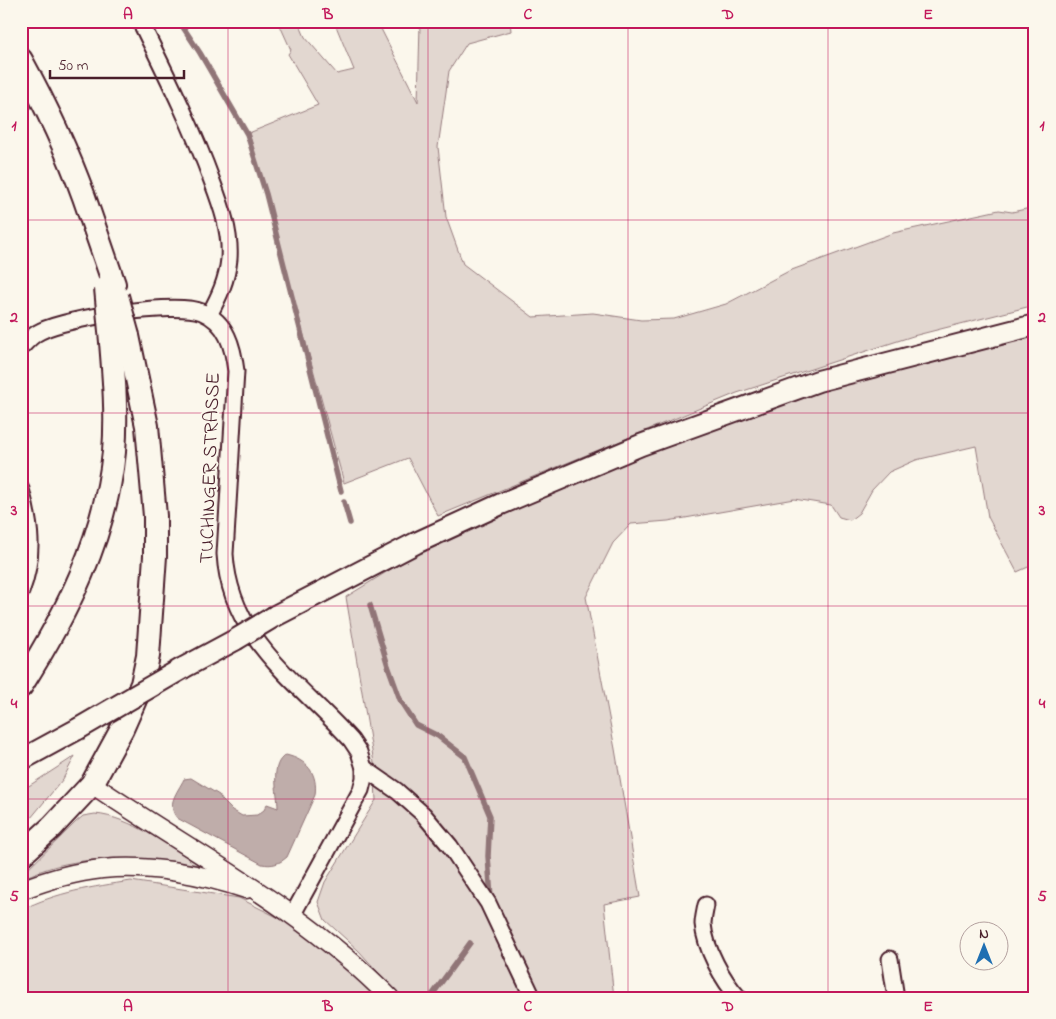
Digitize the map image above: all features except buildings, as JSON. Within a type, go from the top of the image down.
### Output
[{"type":"main road","points":[[21,60],[35,85],[68,157],[84,196],[98,240],[110,286],[120,339],[147,426],[155,516],[155,556],[150,634],[148,656],[142,684],[118,737],[92,784],[21,855]]},
{"type":"main road","points":[[21,760],[275,616],[425,539],[501,504],[641,445],[818,381],[1035,325]]},
{"type":"main road","points":[[21,686],[72,598],[91,550],[103,510],[108,488],[115,426],[120,339]]},
{"type":"main road","points":[[21,768],[71,733]]},
{"type":"street","points":[[140,21],[198,142],[226,226],[229,257],[227,270],[220,295],[209,316]]},
{"type":"street","name":"TUCHINGER STRASSE","points":[[21,348],[39,331],[62,322],[147,310],[174,308],[197,310],[209,316],[223,328],[230,339],[236,371],[225,554],[232,593],[241,616],[268,656],[351,740],[364,768]]},
{"type":"street","points":[[21,490],[30,529],[30,554],[28,574],[21,592]]},
{"type":"street","points":[[293,914],[357,799],[364,778],[364,768]]},
{"type":"street","points":[[364,768],[397,791],[423,814],[450,846],[488,902],[533,998]]},
{"type":"street","points":[[92,784],[293,914],[350,958],[390,998]]},
{"type":"street","points":[[21,890],[76,873],[103,869],[141,869],[171,871],[213,880],[237,886],[272,900]]},
{"type":"street","points":[[706,905],[703,924],[708,944],[716,964],[731,989],[739,998]]},
{"type":"street","points":[[890,959],[896,998]]},
{"type":"shaded area","points":[[278,21],[298,21],[305,37],[337,74],[354,70],[334,21],[377,21],[418,102],[420,24],[449,21],[510,21],[511,31],[467,43],[449,71],[438,147],[446,217],[463,264],[533,317],[593,313],[641,320],[674,319],[726,304],[789,271],[893,233],[999,210],[1012,212],[1035,207],[1035,305],[913,336],[737,393],[438,516],[408,458],[344,483],[249,133],[318,105],[288,54],[291,50]]},
{"type":"shaded area","points":[[1035,332],[1035,564],[1017,572],[988,517],[976,446],[916,460],[889,472],[872,490],[859,513],[850,520],[839,517],[831,505],[794,499],[668,521],[631,524],[613,543],[586,597],[615,749],[640,897],[604,904],[614,998],[401,998],[359,951],[325,920],[318,902],[325,882],[376,800],[374,763],[346,597],[417,553],[505,510],[644,454],[820,389]]},
{"type":"shaded area","points":[[286,755],[300,760],[310,769],[315,780],[315,795],[287,857],[281,861],[272,865],[262,864],[177,818],[174,813],[172,808],[174,798],[184,779],[191,778],[219,795],[232,810],[242,816],[257,815],[264,810],[267,804],[278,808],[276,772],[281,759]]},
{"type":"shaded area","points":[[75,756],[63,779],[26,824],[21,833],[21,791]]},
{"type":"shaded area","points":[[95,814],[108,816],[136,826],[199,865],[149,859],[99,859],[59,865],[21,879],[21,876],[76,822],[83,816]]},
{"type":"shaded area","points":[[131,881],[239,898],[289,923],[320,945],[381,998],[21,998],[21,910],[61,894]]},
{"type":"waterway","points":[[179,21],[247,134],[266,194],[341,491]]},
{"type":"waterway","points":[[344,502],[350,523]]},
{"type":"waterway","points":[[370,605],[401,702],[416,725],[438,736],[465,757],[490,816],[488,856],[491,899]]},
{"type":"waterway","points":[[430,998],[470,943]]}]
